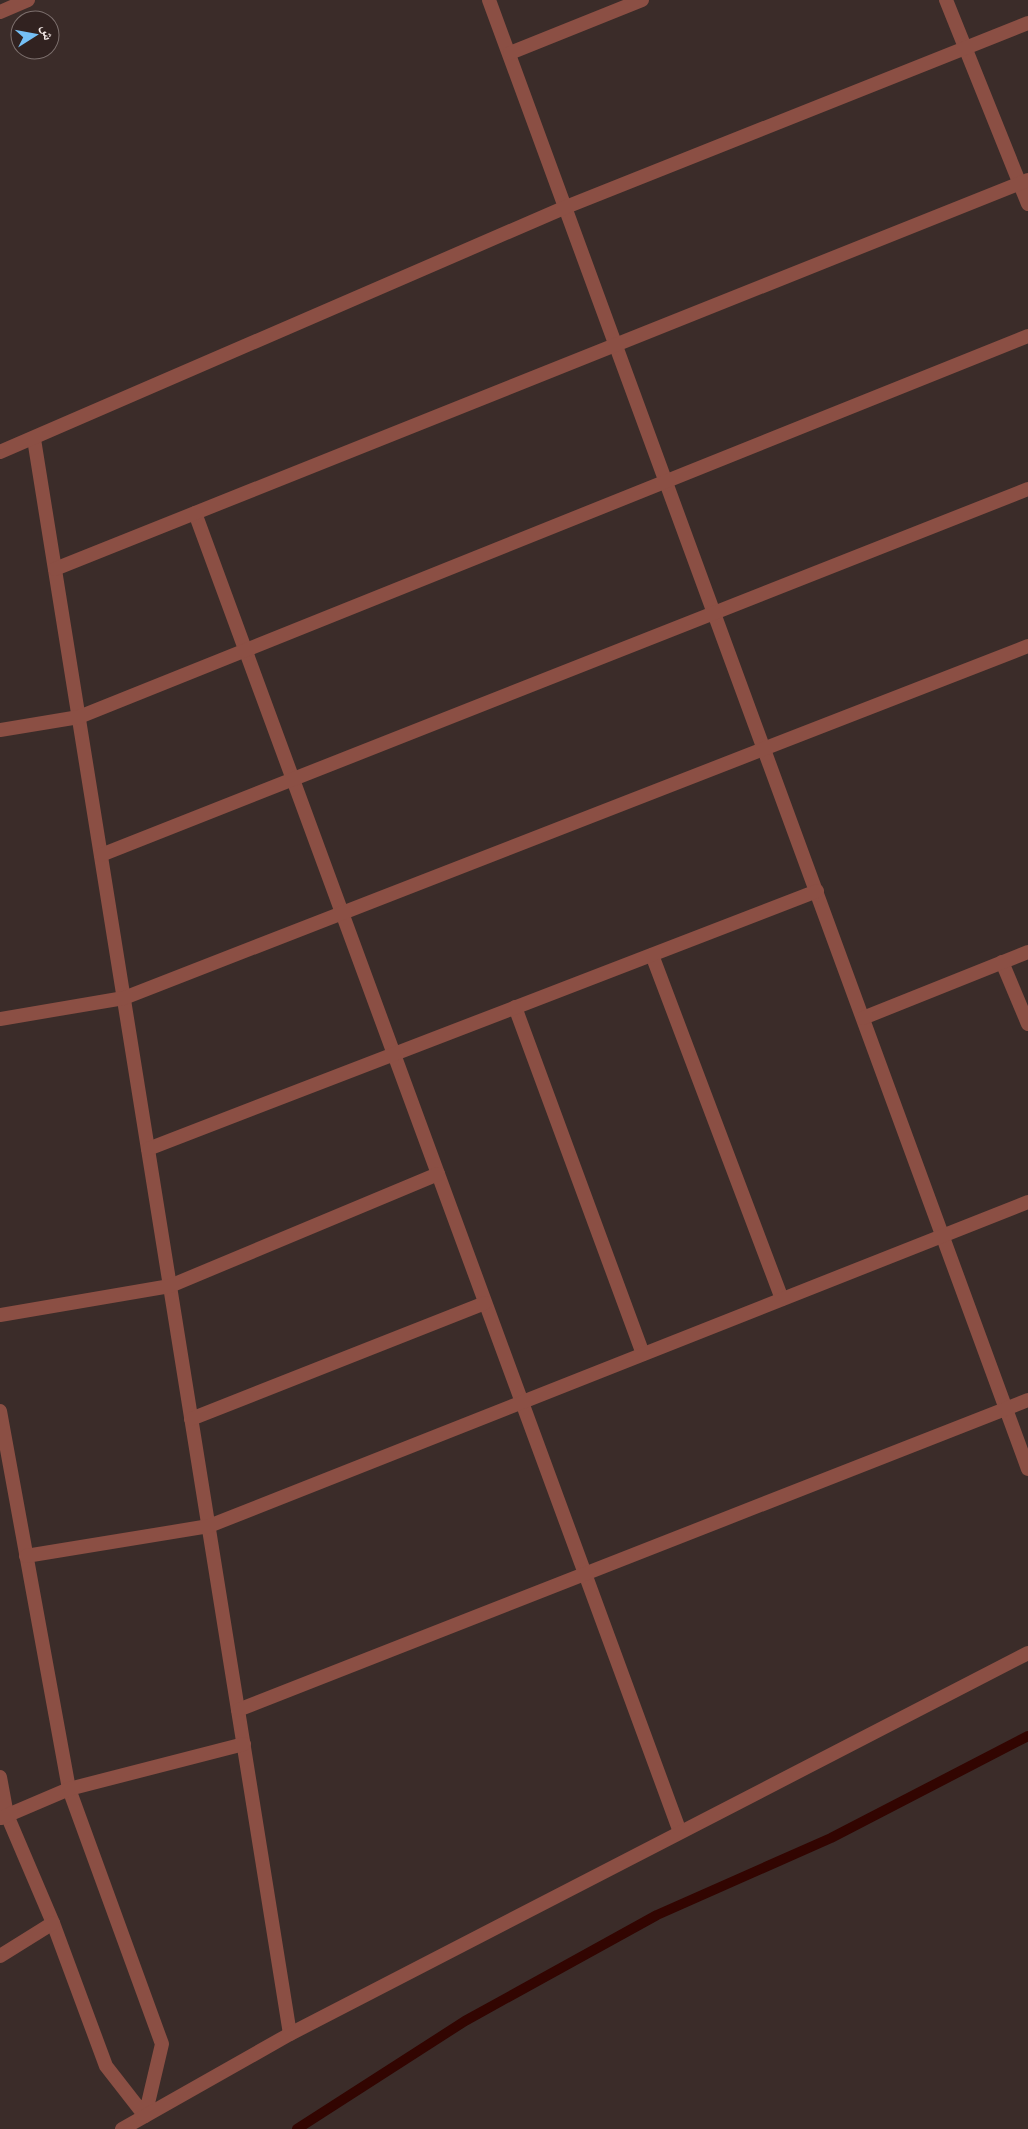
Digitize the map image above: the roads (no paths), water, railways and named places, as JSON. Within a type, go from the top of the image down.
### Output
[{"type":"street","points":[[0,12],[28,0]]},
{"type":"street","points":[[490,0],[1028,1469]]},
{"type":"street","points":[[510,53],[642,0]]},
{"type":"street","points":[[946,0],[1024,182],[1028,204]]},
{"type":"street","points":[[0,452],[34,439],[566,207],[1028,23]]},
{"type":"street","points":[[55,569],[1024,182]]},
{"type":"street","points":[[0,730],[79,717],[1028,336]]},
{"type":"street","points":[[34,439],[290,2034]]},
{"type":"street","points":[[101,855],[1028,489]]},
{"type":"street","points":[[195,513],[680,1832]]},
{"type":"street","points":[[0,1019],[124,998],[1028,646]]},
{"type":"street","points":[[148,1150],[817,891]]},
{"type":"street","points":[[863,1018],[1028,952]]},
{"type":"street","points":[[652,954],[782,1299]]},
{"type":"street","points":[[1002,962],[1028,1024]]},
{"type":"street","points":[[515,1007],[643,1354]]},
{"type":"street","points":[[0,1315],[170,1286],[438,1174]]},
{"type":"street","points":[[26,1556],[209,1526],[1028,1202]]},
{"type":"street","points":[[191,1419],[485,1303]]},
{"type":"street","points":[[238,1710],[1028,1400]]},
{"type":"street","points":[[0,1411],[69,1789],[162,2044],[148,2123]]},
{"type":"street","points":[[122,2129],[148,2123],[290,2034],[1028,1653]]},
{"type":"street","points":[[4,1816],[69,1789],[244,1744]]},
{"type":"street","points":[[0,1777],[4,1816],[53,1924],[106,2066],[148,2123]]},
{"type":"street","points":[[0,1956],[53,1924]]},
{"type":"waterway","points":[[297,2129],[465,2021],[657,1915],[831,1838],[1028,1736]]}]
